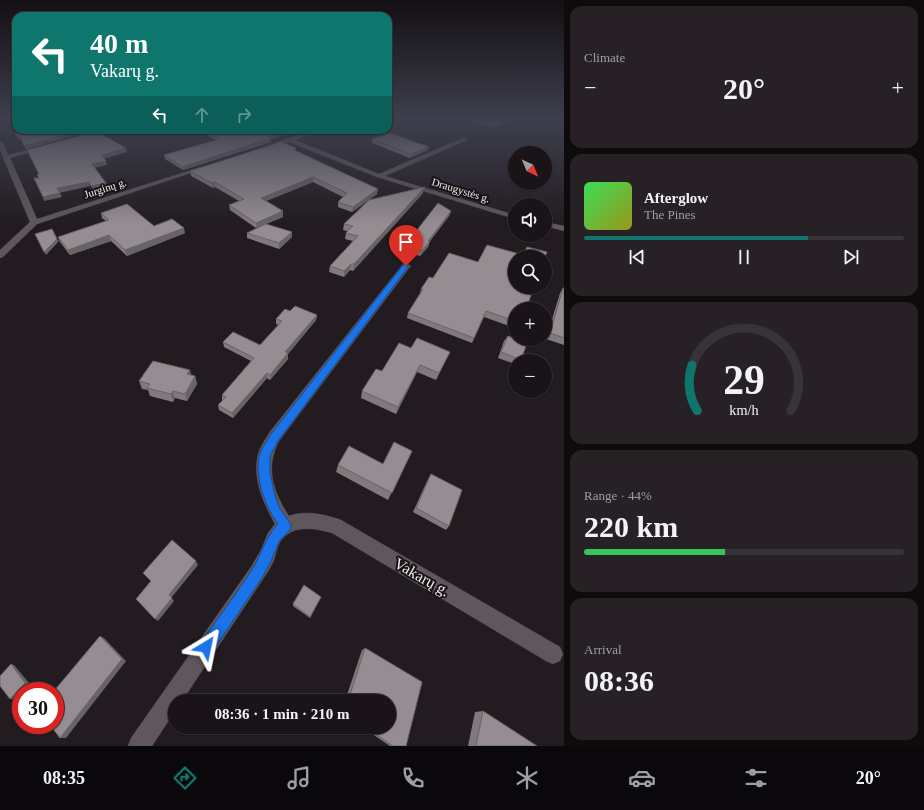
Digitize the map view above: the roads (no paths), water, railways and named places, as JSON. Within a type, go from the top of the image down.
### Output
[{"type":"street","points":[[0,255],[34,222],[3,155]]},
{"type":"street","name":"Draugystės g.","points":[[327,155],[379,176],[472,205],[508,214]]},
{"type":"street","points":[[379,176],[428,155]]},
{"type":"street","name":"Jurginų g.","points":[[34,222],[211,165]]},
{"type":"street","points":[[552,226],[564,229]]},
{"type":"street","points":[[139,746],[257,573],[267,556],[275,535],[285,525],[275,510],[268,492],[265,472],[265,456],[274,438],[406,266]]},
{"type":"street","name":"Vakarų g.","points":[[285,525],[302,520],[318,521],[335,526],[553,654]]}]
